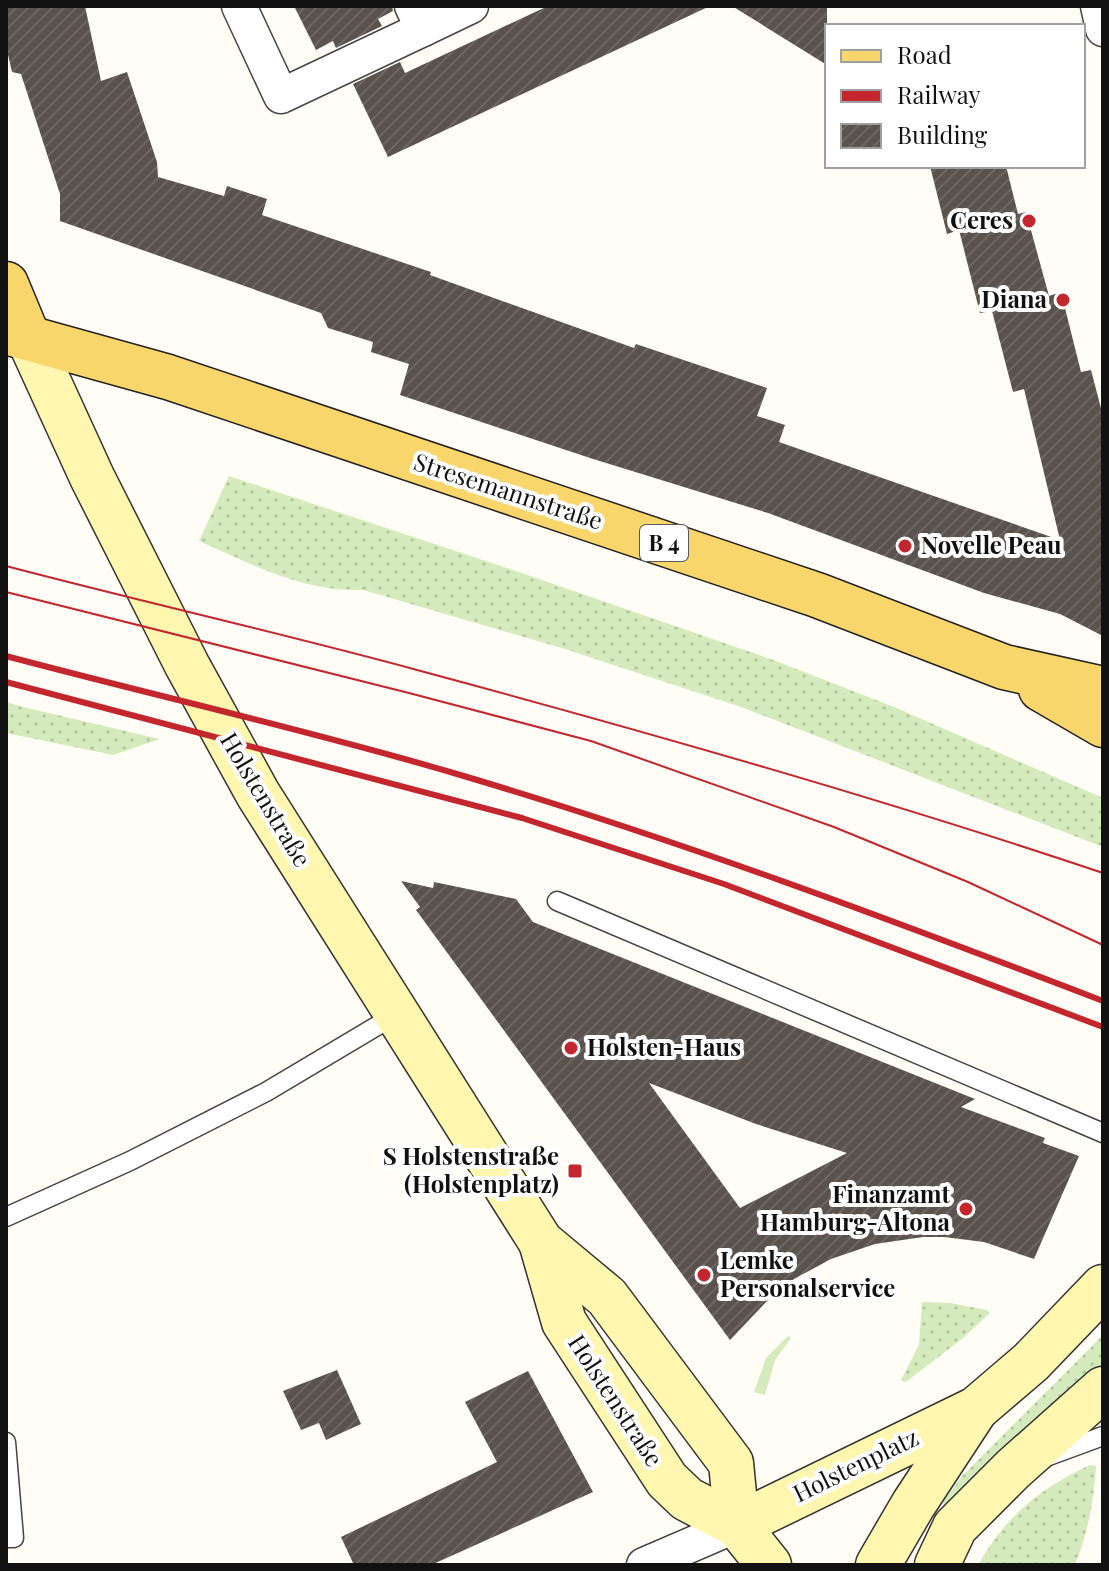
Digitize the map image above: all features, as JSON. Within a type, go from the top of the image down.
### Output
[{"type":"main road","points":[[6,284],[17,335]]},
{"type":"main road","name":"Stresemannstraße","points":[[17,335],[168,377],[744,570],[1004,667],[1103,689]]},
{"type":"main road","name":"Holstenstraße","points":[[17,335],[187,665],[258,794],[541,1242],[564,1322],[667,1480],[687,1499],[737,1525],[769,1565]]},
{"type":"main road","name":"Stresemannstraße","points":[[1004,667],[1103,725]]},
{"type":"main road","name":"Holstenstraße","points":[[541,1242],[607,1297],[731,1463],[737,1525]]},
{"type":"main road","name":"Holstenplatz","points":[[737,1525],[976,1409],[1031,1362],[1103,1287]]},
{"type":"main road","points":[[936,1564],[955,1527],[1013,1469],[1103,1389]]},
{"type":"main road","name":"Holstenplatz","points":[[878,1565],[976,1409]]},
{"type":"street","points":[[239,6],[281,96],[417,18],[471,6]]},
{"type":"street","points":[[1098,6],[1103,29]]},
{"type":"street","points":[[644,1565],[737,1525]]},
{"type":"lane","points":[[557,901],[1103,1133]]},
{"type":"lane","points":[[6,1217],[130,1161],[266,1092],[397,1014]]},
{"type":"lane","points":[[1013,1469],[1103,1436]]},
{"type":"lane","points":[[6,1442],[14,1538],[6,1538]]},
{"type":"green space","points":[[229,476],[776,661],[894,707],[1103,798],[1103,847],[741,707],[565,649],[363,590],[320,587],[259,568],[199,541]]},
{"type":"green space","points":[[6,702],[160,739],[113,755],[6,733]]},
{"type":"green space","points":[[922,1302],[950,1303],[990,1313],[906,1382],[901,1380],[919,1345]]},
{"type":"green space","points":[[1103,1335],[1103,1371],[948,1511],[943,1508],[943,1502],[962,1476]]},
{"type":"green space","points":[[788,1336],[791,1338],[775,1360],[765,1395],[754,1392],[766,1358]]},
{"type":"green space","points":[[1090,1465],[1096,1466],[1092,1504],[1075,1565],[978,1565],[1000,1532],[1025,1506],[1055,1484]]},
{"type":"building","points":[[6,6],[85,6],[101,81],[127,72],[157,162],[158,177],[224,196],[227,186],[267,199],[262,215],[431,272],[430,275],[634,348],[636,344],[767,388],[757,416],[785,425],[779,442],[1060,540],[1024,389],[1013,392],[992,311],[980,313],[959,230],[947,234],[930,168],[1006,168],[1018,214],[1026,212],[1049,296],[1061,292],[1081,372],[1091,370],[1103,416],[1103,636],[1060,614],[984,593],[768,513],[400,395],[409,364],[371,352],[373,342],[328,328],[321,313],[60,221],[60,194],[21,74],[12,72],[6,46]]},
{"type":"building","points":[[294,6],[392,6],[393,11],[378,19],[382,26],[336,48],[333,41],[316,50]]},
{"type":"building","points":[[548,6],[710,6],[388,157],[353,84],[400,62],[405,73]]},
{"type":"building","points":[[732,6],[827,6],[825,64]]},
{"type":"building","name":"Holsten-Haus","points":[[401,881],[433,888],[434,882],[516,899],[533,922],[975,1099],[961,1107],[1045,1138],[1043,1143],[1079,1156],[1034,1259],[984,1242],[944,1237],[875,1244],[831,1259],[794,1279],[767,1301],[730,1340],[416,910],[420,907]],"holes":[[[649,1083],[756,1124],[847,1153],[740,1208]]]},
{"type":"building","points":[[337,1370],[361,1424],[326,1440],[319,1423],[301,1430],[283,1391]]},
{"type":"building","points":[[528,1371],[593,1492],[431,1565],[354,1565],[341,1537],[497,1462],[465,1402]]},
{"type":"tram line","points":[[6,566],[366,656],[590,717],[848,792],[1103,873]]},
{"type":"tram line","points":[[6,592],[591,741],[834,827],[968,882],[1103,945]]},
{"type":"railway","points":[[6,656],[345,743],[539,799],[782,881],[1103,1001]]},
{"type":"railway","points":[[6,682],[522,818],[724,884],[1103,1027]]},
{"type":"place","name":"Ceres","points":[[1029,221]]},
{"type":"place","name":"Diana","points":[[1063,300]]},
{"type":"place","name":"Novelle Peau","points":[[905,546]]},
{"type":"place","name":"Holsten-Haus","points":[[571,1048]]},
{"type":"place","name":"S Holstenstraße (Holstenplatz)","points":[[575,1171]]},
{"type":"place","name":"Finanzamt Hamburg-Altona","points":[[966,1209]]},
{"type":"place","name":"Lemke Personalservice","points":[[704,1275]]}]
